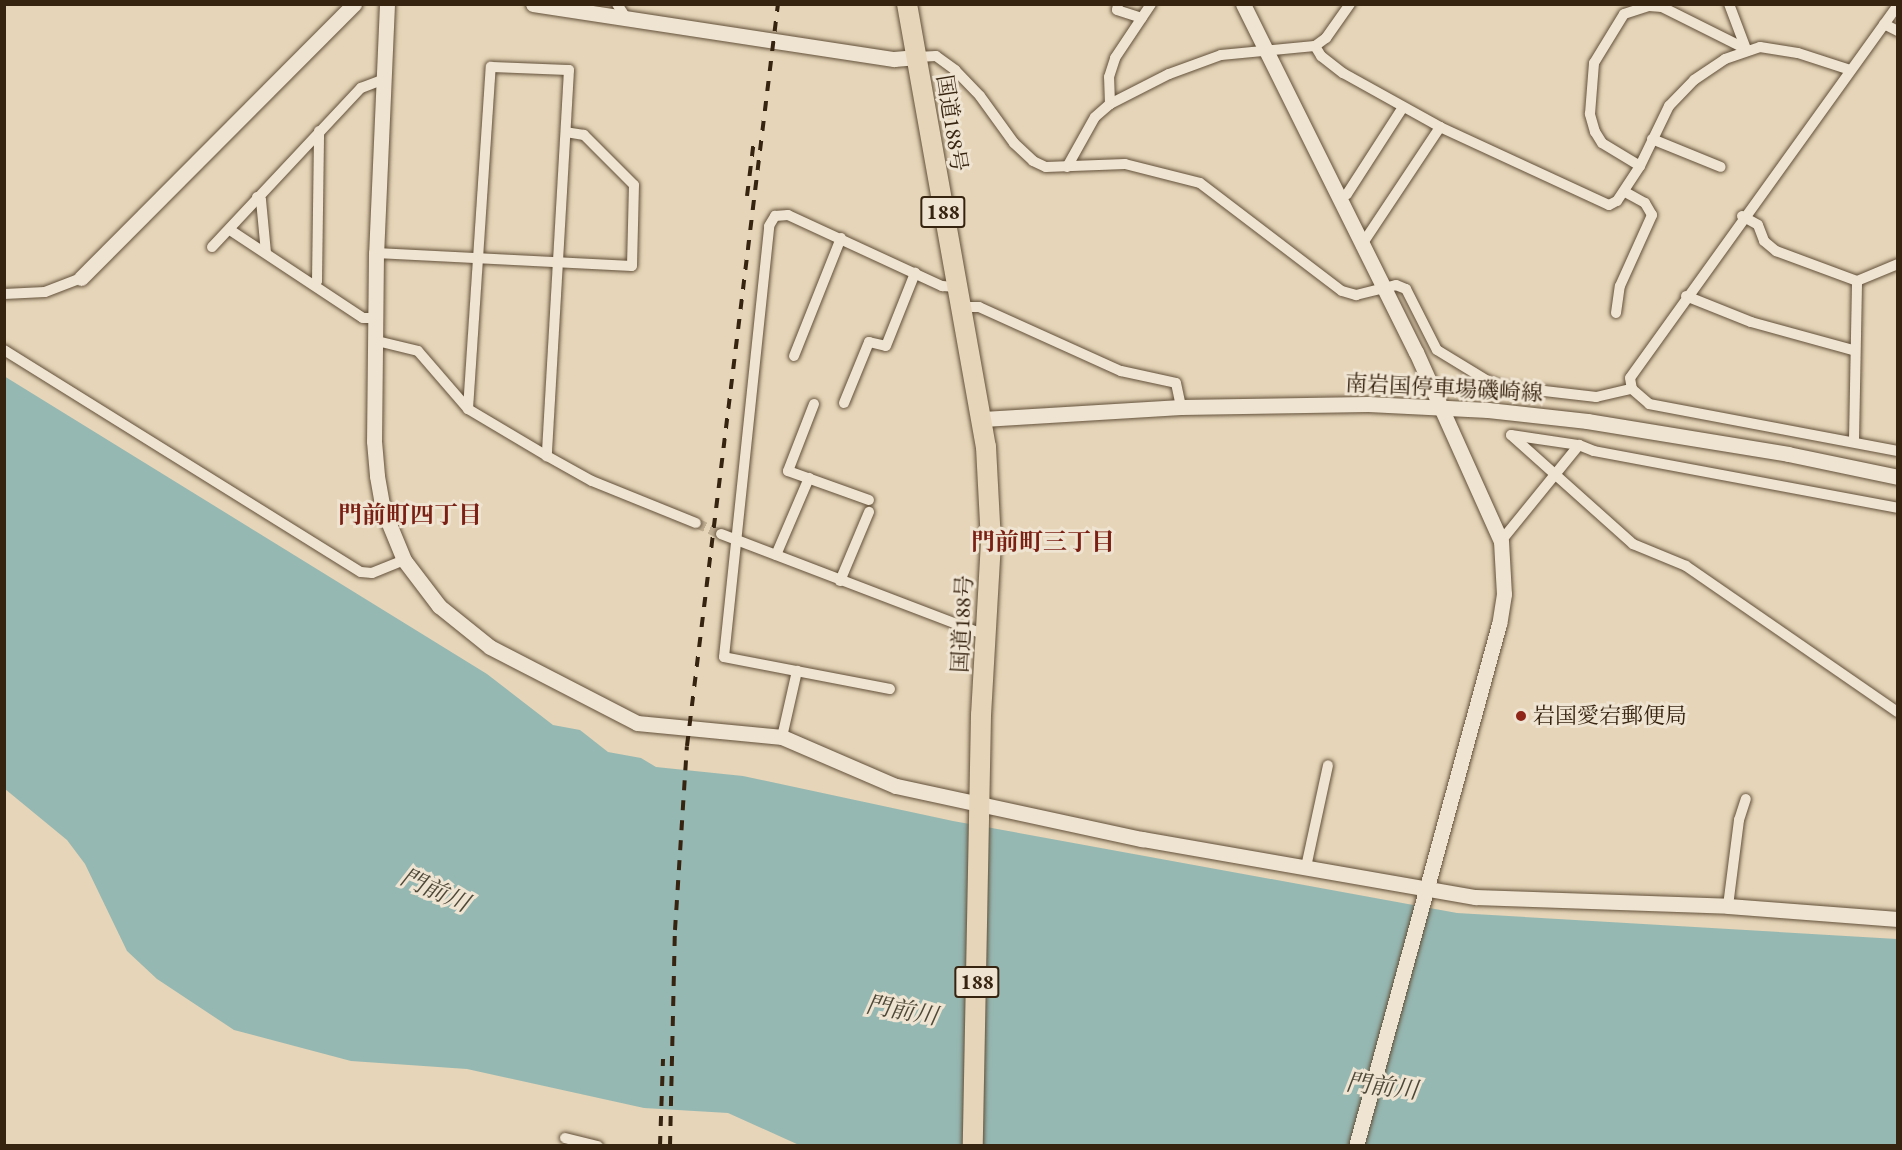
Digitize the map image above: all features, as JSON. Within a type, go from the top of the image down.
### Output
[{"type":"highway","name":"国道188号","points":[[907,4],[983,419],[991,542],[980,811],[973,1146]]},
{"type":"street","points":[[4,294],[45,292],[81,278],[354,4]]},
{"type":"street","points":[[387,4],[376,253],[377,341],[374,441],[383,509],[404,560],[433,600],[463,629],[510,659],[607,710],[658,727],[750,732],[782,737],[896,786],[980,811],[1306,867],[1424,893],[1542,901],[1728,906],[1898,919]]},
{"type":"street","points":[[533,4],[894,59],[936,56],[956,70],[980,96],[1014,143],[1033,161],[1046,167],[1125,164],[1200,183],[1342,291],[1356,295],[1396,285],[1406,288],[1437,350],[1494,384],[1596,398],[1632,389]]},
{"type":"street","points":[[617,4],[626,18]]},
{"type":"street","points":[[1118,4],[1117,10],[1142,18]]},
{"type":"street","points":[[1110,104],[1109,77],[1115,58],[1151,4]]},
{"type":"street","points":[[1243,4],[1264,51],[1442,408],[1501,541],[1504,594],[1499,624],[1356,1146]]},
{"type":"street","points":[[1067,167],[1095,117],[1110,104],[1194,63],[1221,55],[1315,46],[1326,38],[1350,4]]},
{"type":"street","points":[[1730,4],[1746,49]]},
{"type":"street","points":[[1898,5],[1742,216],[1634,367],[1630,378],[1632,389],[1649,404],[1854,440],[1898,451]]},
{"type":"street","points":[[1640,166],[1602,143],[1590,114],[1594,63],[1624,14],[1636,8],[1662,7],[1746,49],[1798,53],[1850,70]]},
{"type":"street","points":[[1884,24],[1898,31]]},
{"type":"street","points":[[1315,46],[1322,56],[1343,73],[1403,107],[1489,152],[1539,170],[1596,201],[1609,205],[1625,192],[1669,106],[1694,80],[1746,49]]},
{"type":"street","points":[[468,409],[491,66],[568,70],[547,456]]},
{"type":"street","points":[[212,247],[361,88],[382,80]]},
{"type":"street","points":[[1338,200],[1347,194],[1403,107]]},
{"type":"street","points":[[1361,246],[1440,127]]},
{"type":"street","points":[[314,285],[317,281],[320,130]]},
{"type":"street","points":[[376,253],[477,256],[632,266],[634,185],[584,135],[566,132]]},
{"type":"street","points":[[1652,139],[1721,167]]},
{"type":"street","points":[[1616,313],[1620,286],[1652,215],[1645,203],[1625,192]]},
{"type":"street","points":[[258,197],[261,200],[266,253]]},
{"type":"street","points":[[890,689],[724,657],[769,226],[776,216],[788,215],[942,286],[958,287]]},
{"type":"street","points":[[1742,216],[1758,225],[1764,241],[1776,251],[1857,281],[1898,264]]},
{"type":"street","points":[[230,230],[363,318],[376,318]]},
{"type":"street","points":[[794,356],[841,238]]},
{"type":"street","points":[[844,403],[869,342],[886,346],[915,273]]},
{"type":"street","points":[[1854,440],[1853,350],[1857,281]]},
{"type":"street","points":[[1686,296],[1751,322],[1853,350]]},
{"type":"street","points":[[961,307],[979,307],[1121,371],[1176,383],[1181,407]]},
{"type":"street","points":[[377,341],[418,351],[468,409],[547,456],[592,481],[696,523]]},
{"type":"street","points":[[4,350],[361,572],[381,571],[404,560]]},
{"type":"street","points":[[814,404],[788,471],[869,500]]},
{"type":"street","name":"南岩国停車場磯崎線","points":[[983,419],[1181,407],[1368,404],[1442,408],[1587,421],[1788,454],[1898,477]]},
{"type":"street","points":[[1898,508],[1594,451],[1579,445],[1511,435],[1634,544],[1686,566],[1898,712]]},
{"type":"street","points":[[1501,541],[1579,445]]},
{"type":"street","points":[[776,555],[809,478]]},
{"type":"street","points":[[840,581],[869,512]]},
{"type":"street","points":[[721,534],[986,635]]},
{"type":"street","points":[[782,737],[797,671]]},
{"type":"street","points":[[1306,867],[1329,765]]},
{"type":"street","points":[[1728,906],[1739,820],[1746,799]]},
{"type":"street","points":[[565,1138],[598,1146]]},
{"type":"water","name":"門前川","points":[[4,376],[487,674],[553,725],[580,730],[608,752],[641,758],[656,767],[743,776],[953,821],[1457,913],[1897,939],[1897,1145],[799,1145],[728,1113],[644,1108],[467,1069],[351,1061],[234,1030],[157,979],[127,951],[85,864],[67,840],[5,789]]},
{"type":"tunnel","points":[[696,523],[721,534]]},
{"type":"railway","points":[[670,1146],[675,930],[687,746],[778,4]]},
{"type":"railway","points":[[747,196],[754,140]]},
{"type":"railway","points":[[660,1146],[663,1059]]},
{"type":"place","name":"岩国愛宕郵便局","points":[[1521,716]]},
{"type":"district","name":"門前町四丁目","points":[[410,515]]},
{"type":"district","name":"門前町三丁目","points":[[1043,542]]}]
